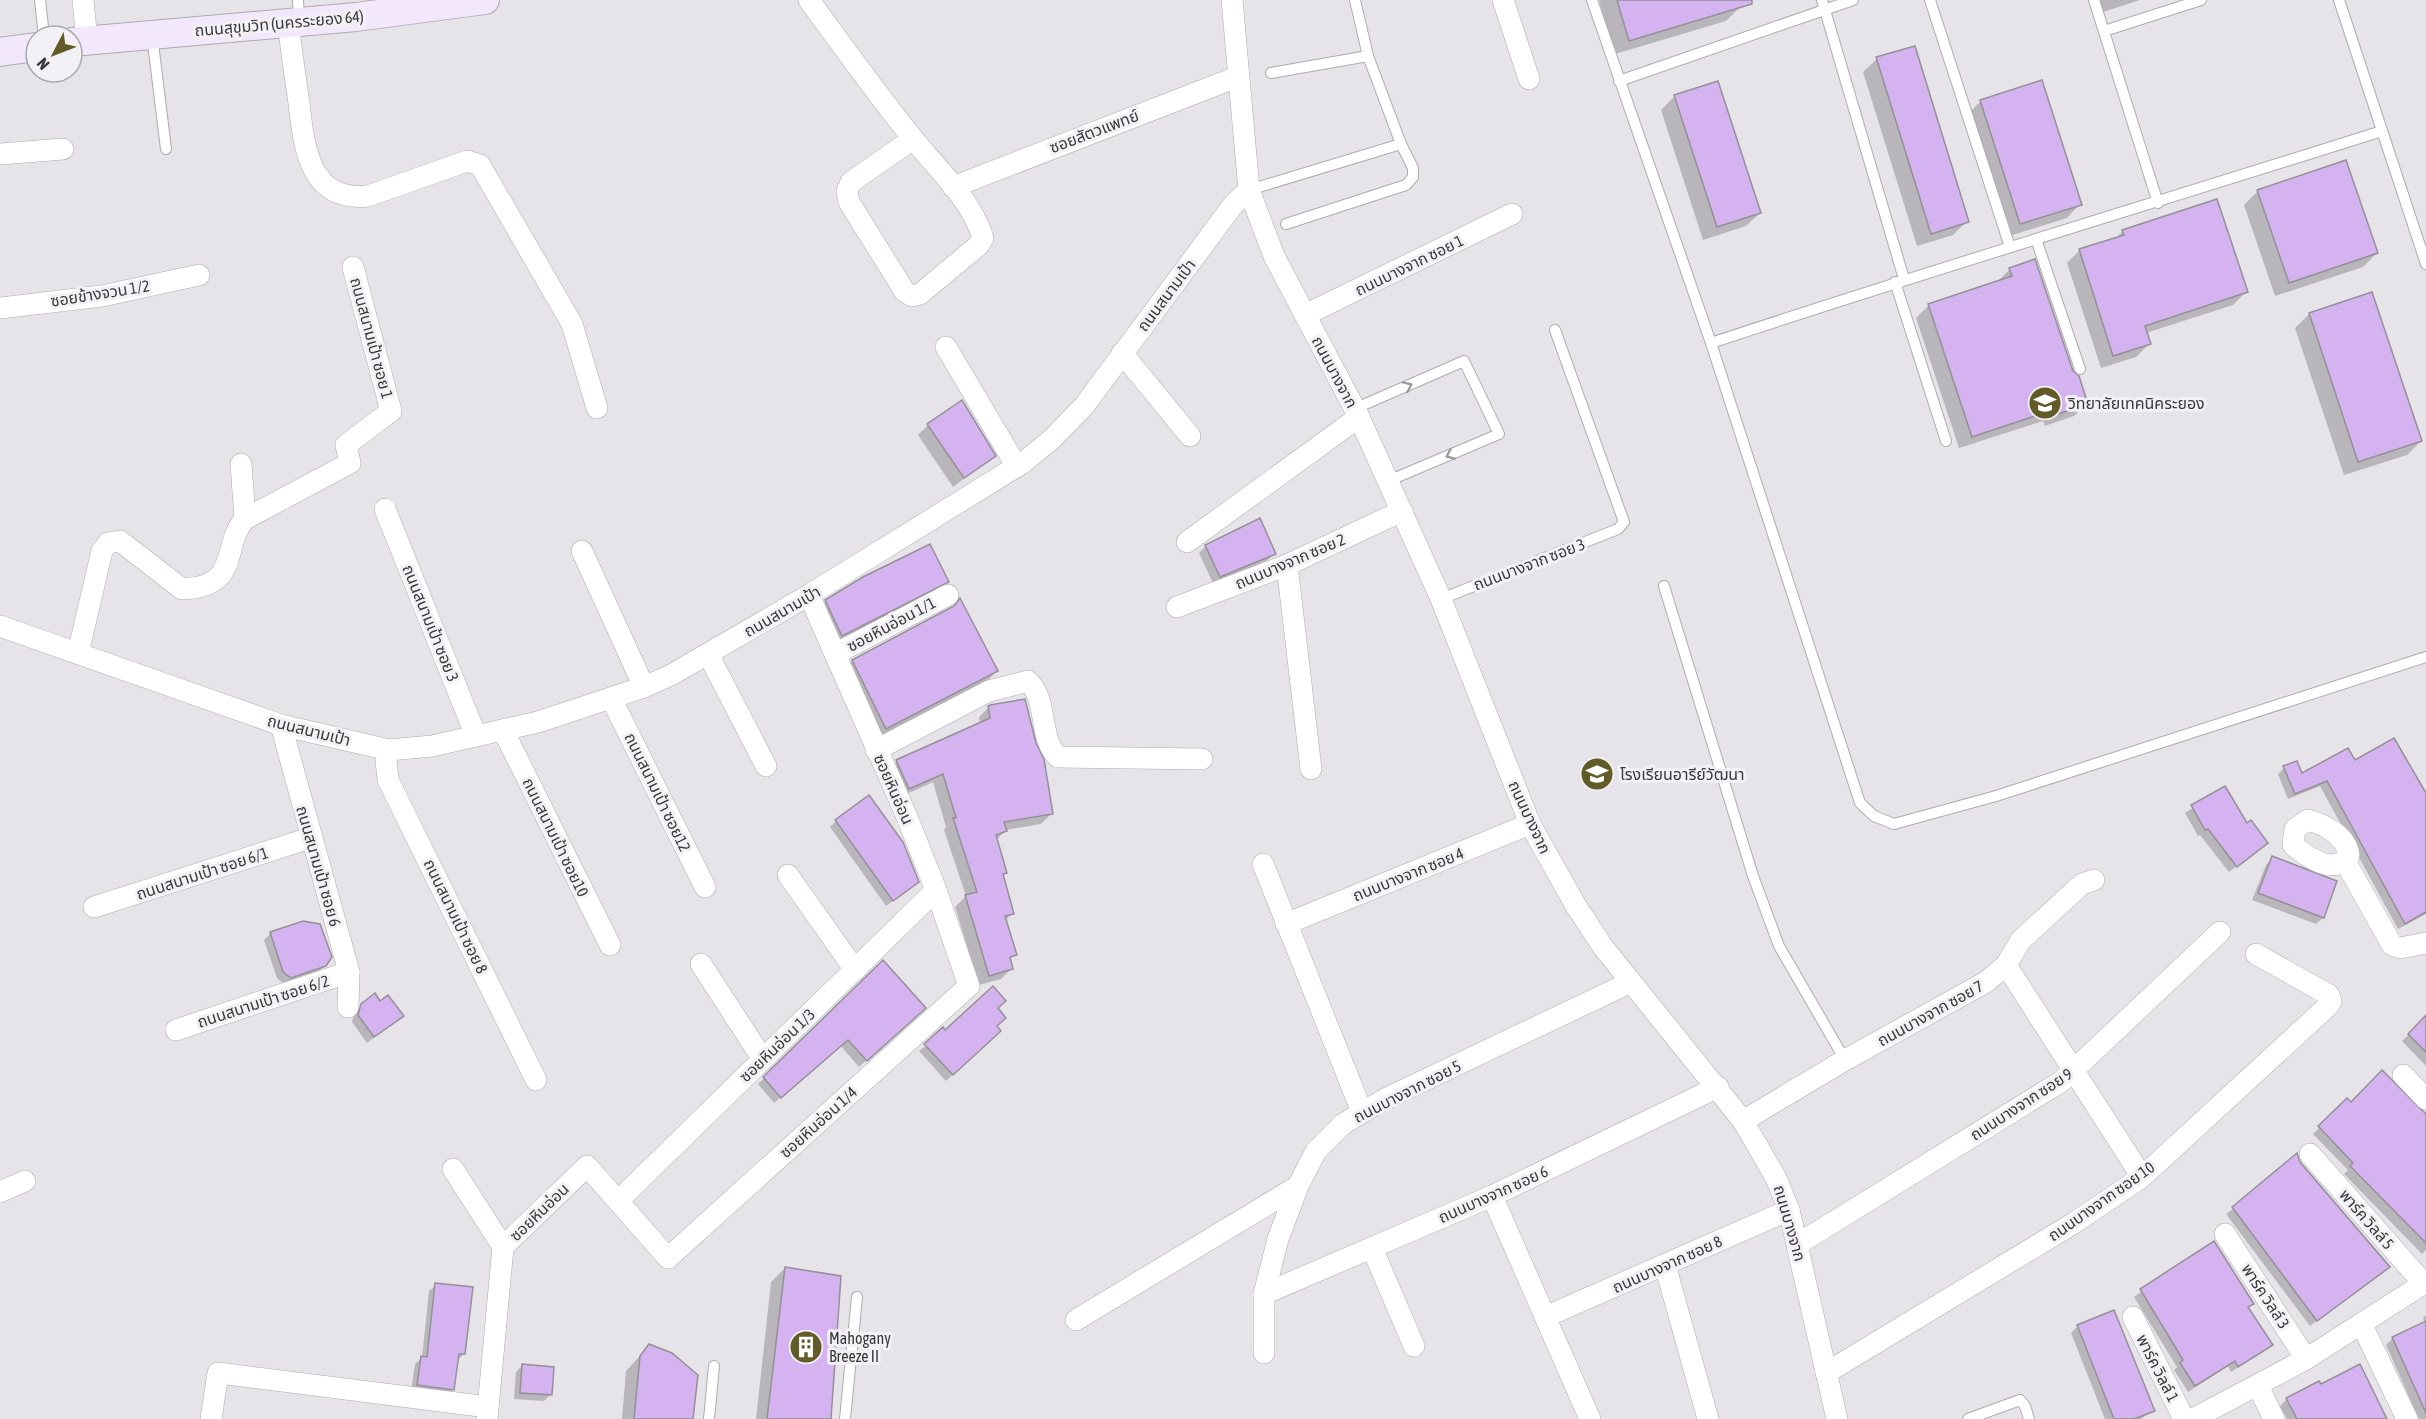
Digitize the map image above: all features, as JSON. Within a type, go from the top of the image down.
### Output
[{"type":"street","points":[[80,24],[82,0]]},
{"type":"street","name":"ถนนสุขุมวิท (นครระยอง 64)","points":[[84,41],[152,34],[295,14],[356,12],[485,0]]},
{"type":"street","points":[[809,0],[913,139],[953,187],[980,228],[983,238],[979,245],[920,294],[912,297],[905,292],[849,202],[847,191],[851,182],[913,139]]},
{"type":"street","points":[[1232,0],[1237,77],[1250,190]]},
{"type":"street","points":[[1503,0],[1529,79]]},
{"type":"street","points":[[295,14],[302,138],[307,159],[318,177],[334,190],[352,197],[368,196],[467,161],[480,165],[572,324],[597,408]]},
{"type":"street","points":[[0,51],[24,48]]},
{"type":"street","name":"ซอยสัตวแพทย์","points":[[953,187],[1237,77]]},
{"type":"street","points":[[0,154],[63,148]]},
{"type":"street","name":"ถนนบางจาก","points":[[1250,190],[1274,256],[1357,413],[1441,599],[1530,824],[1576,906],[1603,946],[1718,1087],[1743,1121],[1776,1178],[1789,1210],[1837,1419]]},
{"type":"street","name":"ถนนสนามเป้า","points":[[0,627],[281,725],[389,750],[432,746],[538,722],[644,687],[708,654],[809,595],[1017,467],[1052,439],[1084,406],[1233,205],[1250,190]]},
{"type":"street","name":"ถนนบางจาก ซอย 1","points":[[1305,315],[1512,214]]},
{"type":"street","name":"ถนนสนามเป้า ซอย 1","points":[[245,519],[350,463],[346,445],[391,411],[353,267]]},
{"type":"street","name":"ซอยข้างจวน 1/2","points":[[0,308],[102,296],[199,275]]},
{"type":"street","points":[[946,347],[1017,467]]},
{"type":"street","points":[[1122,353],[1190,436]]},
{"type":"street","points":[[1187,542],[1357,413]]},
{"type":"street","points":[[78,653],[102,551],[108,543],[120,541],[182,589],[194,589],[212,581],[228,566],[238,527],[245,519],[242,464]]},
{"type":"street","name":"ถนนสนามเป้า ซอย 3","points":[[385,509],[476,736]]},
{"type":"street","name":"ถนนบางจาก ซอย 2","points":[[1177,607],[1287,565],[1402,511]]},
{"type":"street","points":[[582,551],[644,687]]},
{"type":"street","points":[[1287,565],[1311,769]]},
{"type":"street","name":"ซอยหินอ่อน","points":[[809,595],[907,817],[936,890],[969,987]]},
{"type":"street","name":"ซอยหินอ่อน 1/1","points":[[835,654],[948,595]]},
{"type":"street","points":[[708,654],[766,766]]},
{"type":"street","points":[[876,750],[989,691],[1028,681],[1038,689],[1051,750],[1058,757],[1202,759]]},
{"type":"street","name":"ถนนสนามเป้า ซอย12","points":[[611,698],[705,887]]},
{"type":"street","name":"ถนนสนามเป้า ซอย 6","points":[[281,725],[310,838],[349,972],[348,1007]]},
{"type":"street","name":"ถนนสนามเป้า ซอย10","points":[[503,730],[610,945]]},
{"type":"street","name":"ถนนสนามเป้า ซอย 8","points":[[389,750],[386,760],[388,780],[536,1080]]},
{"type":"street","name":"ถนนบางจาก ซอย 4","points":[[1286,924],[1530,824]]},
{"type":"street","name":"ถนนสนามเป้า ซอย 6/1","points":[[94,907],[310,838]]},
{"type":"street","points":[[2345,861],[2392,945],[2400,948],[2426,943]]},
{"type":"street","points":[[1263,864],[1362,1112]]},
{"type":"street","points":[[788,875],[855,970]]},
{"type":"street","name":"ถนนบางจาก ซอย 7","points":[[1743,1121],[1845,1060],[1986,982],[2006,965],[2020,940],[2082,884],[2094,880]]},
{"type":"street","name":"ซอยหินอ่อน 1/3","points":[[618,1201],[936,890]]},
{"type":"street","name":"ถนนบางจาก ซอย 9","points":[[1797,1244],[2073,1072],[2220,932]]},
{"type":"street","name":"ถนนบางจาก ซอย 10","points":[[1826,1373],[2074,1223],[2142,1177],[2331,1002],[2329,995],[2256,954]]},
{"type":"street","points":[[701,964],[762,1058]]},
{"type":"street","points":[[2006,965],[2142,1177]]},
{"type":"street","name":"ถนนสนามเป้า ซอย 6/2","points":[[176,1030],[349,972]]},
{"type":"street","name":"ถนนบางจาก ซอย 5","points":[[1264,1353],[1264,1294],[1278,1239],[1298,1186],[1316,1151],[1343,1124],[1362,1112],[1631,982]]},
{"type":"street","name":"ซอยหินอ่อน 1/4","points":[[668,1258],[969,987]]},
{"type":"street","points":[[2403,1075],[2426,1099]]},
{"type":"street","name":"ถนนบางจาก ซอย 6","points":[[1264,1294],[1492,1196],[1718,1087]]},
{"type":"street","name":"พาร์ค วิลล์ 5","points":[[2310,1154],[2425,1283]]},
{"type":"street","name":"ซอยหินอ่อน","points":[[488,1413],[503,1247],[587,1167],[668,1258]]},
{"type":"street","points":[[453,1169],[503,1247]]},
{"type":"street","points":[[0,1192],[25,1181]]},
{"type":"street","points":[[1076,1320],[1298,1186]]},
{"type":"street","points":[[1492,1196],[1590,1419]]},
{"type":"street","name":"ถนนบางจาก ซอย 8","points":[[1545,1317],[1789,1210]]},
{"type":"street","name":"พาร์ค วิลล์ 3","points":[[2225,1234],[2306,1359]]},
{"type":"street","points":[[1372,1248],[1414,1346]]},
{"type":"street","points":[[1665,1265],[1708,1419]]},
{"type":"street","points":[[2193,1419],[2306,1359],[2425,1283]]},
{"type":"street","name":"พาร์ค วิลล์ 1","points":[[2133,1317],[2184,1419]]},
{"type":"street","points":[[2362,1325],[2407,1419]]},
{"type":"street","points":[[211,1419],[218,1373],[488,1413]]},
{"type":"street","points":[[2258,1386],[2274,1419]]},
{"type":"lane","points":[[40,0],[43,24]]},
{"type":"lane","points":[[1286,224],[1406,185],[1413,177],[1413,168],[1401,144],[1368,56],[1355,0]]},
{"type":"lane","points":[[1592,0],[1711,343],[1860,802],[1874,816],[1893,824],[1996,796],[2426,657]]},
{"type":"lane","points":[[1619,81],[1823,5],[1853,0]]},
{"type":"lane","points":[[1930,0],[2010,247]]},
{"type":"lane","points":[[2094,0],[2158,203]]},
{"type":"lane","points":[[2104,31],[2201,0]]},
{"type":"lane","points":[[2339,0],[2426,264]]},
{"type":"lane","points":[[1823,5],[1946,441]]},
{"type":"lane","points":[[152,34],[166,149]]},
{"type":"lane","points":[[1271,73],[1368,56]]},
{"type":"lane","points":[[1711,343],[1899,280],[2158,203],[2382,131]]},
{"type":"lane","points":[[1250,190],[1401,144]]},
{"type":"lane","points":[[2036,239],[2080,369]]},
{"type":"lane","name":"ถนนบางจาก ซอย 3","points":[[1441,599],[1618,529],[1624,522],[1554,330]]},
{"type":"lane","points":[[1357,413],[1464,361],[1499,434],[1388,481]]},
{"type":"lane","points":[[1664,586],[1754,876],[1779,946],[1845,1060]]},
{"type":"lane","points":[[845,1419],[857,1297]]},
{"type":"lane","points":[[709,1419],[714,1366]]},
{"type":"lane","points":[[1968,1419],[2020,1400],[2030,1419]]},
{"type":"building","points":[[1617,0],[1752,0],[1752,4],[1629,41]]},
{"type":"building","points":[[1915,46],[1969,222],[1931,234],[1876,57]]},
{"type":"building","points":[[2042,80],[2082,205],[2020,224],[1980,100]]},
{"type":"building","points":[[1718,81],[1761,213],[1717,227],[1674,95]]},
{"type":"building","points":[[2346,160],[2378,253],[2289,283],[2257,190]]},
{"type":"building","points":[[2217,199],[2248,292],[2145,326],[2151,344],[2113,356],[2079,249],[2124,235],[2122,230]]},
{"type":"building","points":[[2035,259],[2073,371],[2079,376],[2088,404],[2058,414],[2056,409],[1972,437],[1928,304],[2012,276],[2009,268]]},
{"type":"building","points":[[2372,292],[2422,441],[2358,462],[2309,313]]},
{"type":"building","points":[[962,400],[996,456],[964,478],[927,424]]},
{"type":"building","points":[[1260,518],[1276,554],[1220,577],[1205,545]]},
{"type":"building","points":[[930,544],[949,582],[842,636],[825,600],[863,577]]},
{"type":"building","points":[[960,598],[998,671],[886,729],[852,660],[954,606]]},
{"type":"building","points":[[1025,699],[1036,743],[1044,759],[1053,814],[1004,822],[1007,831],[996,835],[1007,873],[1003,874],[1014,914],[1005,916],[1017,955],[1010,957],[1013,969],[989,976],[965,895],[977,892],[953,818],[956,818],[943,774],[909,789],[896,760],[990,718],[988,706],[990,705]]},
{"type":"building","points":[[2394,738],[2426,793],[2426,912],[2405,924],[2327,781],[2295,794],[2283,766],[2297,761],[2302,773],[2348,748],[2355,760]]},
{"type":"building","points":[[2225,786],[2247,823],[2251,820],[2268,843],[2237,867],[2208,829],[2205,830],[2191,805]]},
{"type":"building","points":[[869,795],[903,842],[919,882],[893,901],[835,820]]},
{"type":"building","points":[[2272,856],[2337,881],[2324,918],[2258,893]]},
{"type":"building","points":[[303,921],[320,924],[332,957],[326,966],[291,978],[283,972],[270,932]]},
{"type":"building","points":[[883,960],[926,1008],[867,1061],[848,1040],[781,1098],[763,1077]]},
{"type":"building","points":[[993,986],[1006,1001],[998,1008],[1006,1018],[997,1026],[1001,1031],[953,1075],[924,1044],[943,1027],[945,1030]]},
{"type":"building","points":[[375,993],[380,1001],[388,995],[404,1016],[374,1037],[358,1015],[361,1004]]},
{"type":"building","points":[[2426,1015],[2426,1052],[2408,1034]]},
{"type":"building","points":[[2382,1070],[2426,1114],[2426,1243],[2350,1166],[2353,1163],[2318,1126],[2347,1098],[2351,1102]]},
{"type":"building","points":[[2297,1153],[2300,1162],[2390,1267],[2317,1321],[2232,1207]]},
{"type":"building","points":[[2214,1241],[2254,1304],[2248,1307],[2273,1345],[2238,1367],[2235,1361],[2195,1386],[2180,1363],[2183,1360],[2140,1289]]},
{"type":"building","name":"Mahogany Breeze II","points":[[785,1267],[841,1276],[831,1419],[767,1419]]},
{"type":"building","points":[[435,1283],[473,1287],[465,1354],[459,1354],[454,1390],[417,1385],[421,1356],[427,1357]]},
{"type":"building","points":[[2114,1310],[2155,1411],[2134,1419],[2114,1419],[2077,1325]]},
{"type":"building","points":[[2426,1321],[2426,1413],[2392,1337]]},
{"type":"building","points":[[649,1344],[672,1353],[698,1375],[693,1419],[634,1419],[640,1356]]},
{"type":"building","points":[[522,1364],[554,1367],[552,1395],[520,1393]]},
{"type":"building","points":[[2360,1364],[2387,1419],[2297,1419],[2286,1398],[2319,1381],[2321,1384]]},
{"type":"place","name":"วิทยาลัยเทคนิคระยอง","points":[[2045,403]]},
{"type":"place","name":"โรงเรียนอารีย์วัฒนา","points":[[1597,774]]},
{"type":"place","name":"Mahogany Breeze II","points":[[806,1347]]}]
